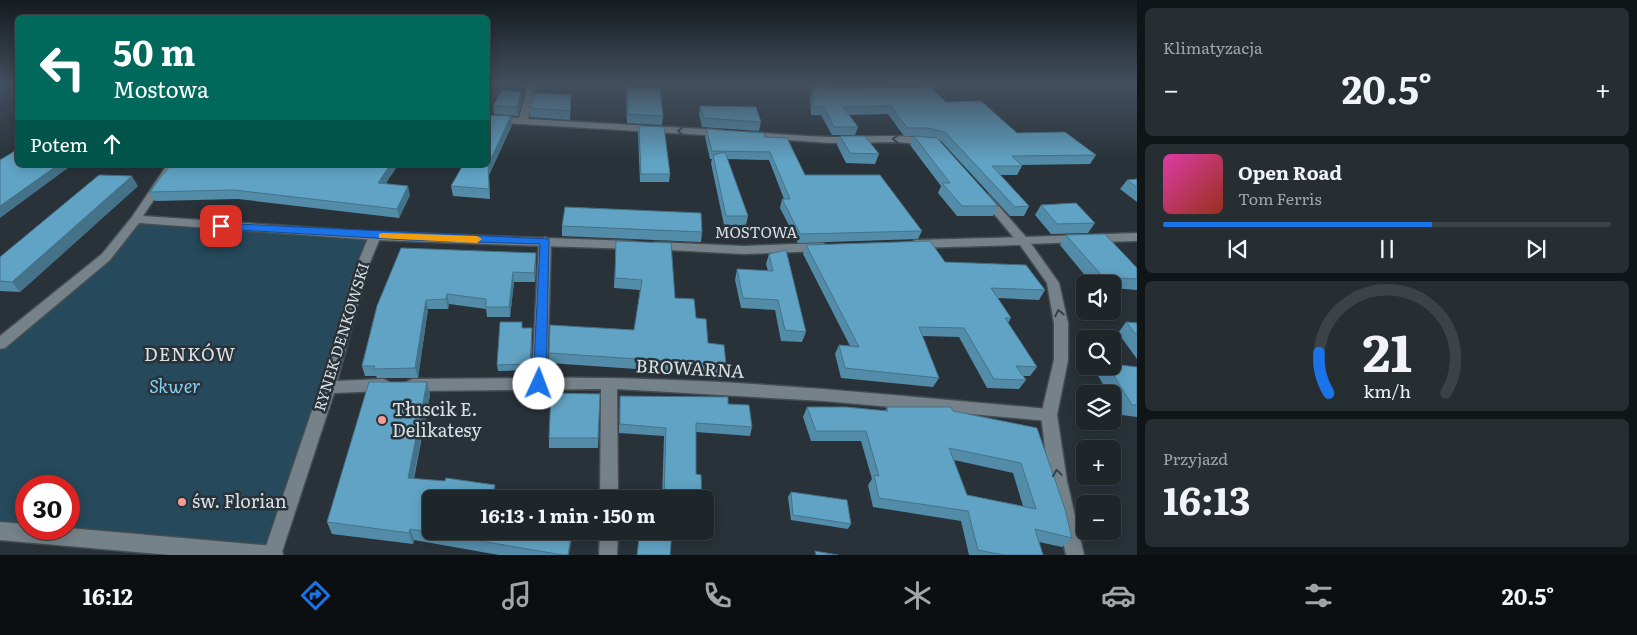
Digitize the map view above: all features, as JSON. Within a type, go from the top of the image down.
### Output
[{"type":"street","points":[[523,122],[526,110]]},
{"type":"street","points":[[490,119],[831,140],[922,140],[937,144]]},
{"type":"street","points":[[0,344],[106,257],[136,219],[171,167]]},
{"type":"street","points":[[979,190],[1023,241],[1052,283],[1061,324],[1061,360],[1049,415],[1058,481],[1075,555]]},
{"type":"street","points":[[136,219],[374,236]]},
{"type":"street","name":"MOSTOWA","points":[[374,236],[744,250],[833,247]]},
{"type":"street","name":"RYNEK DENKOWSKI","points":[[0,531],[273,555],[328,386],[362,267],[374,236]]},
{"type":"street","points":[[903,245],[1137,237]]},
{"type":"street","points":[[539,384],[545,241]]},
{"type":"street","points":[[609,383],[609,490]]},
{"type":"street","name":"BROWARNA","points":[[328,386],[609,383],[824,395],[1049,415]]},
{"type":"street","points":[[608,540],[608,555]]},
{"type":"green space","name":"Skwer","points":[[136,219],[375,236],[272,554],[80,538],[80,475],[15,475],[15,532],[0,531],[0,344],[106,257]]},
{"type":"building","points":[[628,110],[662,110],[663,116],[628,114]]},
{"type":"building","points":[[701,110],[757,110],[761,122],[704,118]]},
{"type":"building","points":[[825,110],[845,110],[858,127],[834,127]]},
{"type":"building","points":[[894,110],[991,110],[1017,133],[1065,132],[1096,155],[1012,156],[1022,166],[992,166],[1029,206],[1015,207],[945,132],[928,128],[907,128]]},
{"type":"building","points":[[490,115],[511,116],[490,161]]},
{"type":"building","points":[[639,126],[664,127],[670,174],[641,174]]},
{"type":"building","points":[[706,129],[764,133],[765,137],[787,138],[805,175],[880,175],[922,231],[800,234],[782,199],[790,199],[770,152],[712,151]]},
{"type":"building","points":[[840,136],[865,136],[879,154],[850,153]]},
{"type":"building","points":[[914,136],[937,138],[998,206],[962,206],[942,183],[950,183]]},
{"type":"building","points":[[15,151],[15,167],[55,167],[0,206],[0,160]]},
{"type":"building","points":[[725,152],[748,216],[726,216],[713,155]]},
{"type":"building","points":[[169,167],[389,167],[378,183],[408,186],[397,209],[234,190],[150,192]]},
{"type":"building","points":[[462,167],[488,167],[489,189],[451,186]]},
{"type":"building","points":[[99,175],[132,176],[12,282],[0,281],[0,257]]},
{"type":"building","points":[[1137,179],[1137,187],[1127,180]]},
{"type":"building","points":[[1076,203],[1095,223],[1057,224],[1041,205]]},
{"type":"building","points":[[565,207],[701,213],[702,232],[562,226]]},
{"type":"building","points":[[1105,234],[1137,268],[1137,279],[1121,278],[1121,275],[1101,275],[1066,235]]},
{"type":"building","points":[[616,241],[671,243],[675,298],[694,299],[696,318],[706,319],[708,343],[724,345],[726,365],[549,353],[550,325],[634,330],[642,280],[615,278]]},
{"type":"building","points":[[930,241],[945,262],[1026,265],[1045,290],[991,288],[1011,318],[1005,318],[1037,367],[1016,366],[1026,380],[994,379],[964,328],[919,327],[939,378],[845,368],[839,345],[859,347],[806,245]]},
{"type":"building","points":[[401,248],[536,253],[534,273],[513,272],[509,307],[486,307],[486,299],[447,294],[446,299],[426,300],[415,368],[374,369],[375,366],[362,366],[377,306]]},
{"type":"building","points":[[786,250],[806,332],[785,330],[778,300],[743,298],[737,269],[773,271],[769,254]]},
{"type":"building","points":[[500,322],[522,322],[522,328],[532,328],[530,364],[497,365]]},
{"type":"building","points":[[1126,322],[1137,323],[1137,336]]},
{"type":"building","points":[[1121,365],[1137,367],[1137,405],[1132,405],[1114,375],[1121,375]]},
{"type":"building","points":[[369,382],[427,382],[408,478],[445,481],[446,478],[495,485],[494,490],[422,490],[422,531],[410,529],[409,533],[327,522]]},
{"type":"building","points":[[551,393],[600,394],[598,438],[549,438]]},
{"type":"building","points":[[620,396],[728,397],[728,404],[749,405],[752,427],[696,423],[696,474],[701,475],[702,490],[664,490],[666,428],[620,424]]},
{"type":"building","points":[[807,407],[846,407],[888,411],[887,407],[951,407],[953,411],[1037,428],[1065,509],[1072,538],[1035,529],[1043,555],[1003,555],[978,550],[968,511],[879,498],[874,475],[879,476],[866,431],[816,431]],"holes":[[[949,448],[1021,463],[1036,509],[967,495]]]},
{"type":"building","points":[[791,492],[847,500],[851,524],[793,515]]},
{"type":"building","points":[[475,540],[570,540],[568,555]]},
{"type":"building","points":[[639,540],[671,540],[670,555],[637,555]]},
{"type":"building","points":[[815,551],[838,555],[816,555]]},
{"type":"slow traffic","points":[[383,236],[477,239]]},
{"type":"place","name":"Tłuscik E. Delikatesy","points":[[382,420]]},
{"type":"place","name":"św. Florian","points":[[182,502]]},
{"type":"district","name":"DENKÓW","points":[[190,355]]},
{"type":"route","points":[[221,226],[374,236],[545,241],[539,384]]}]
